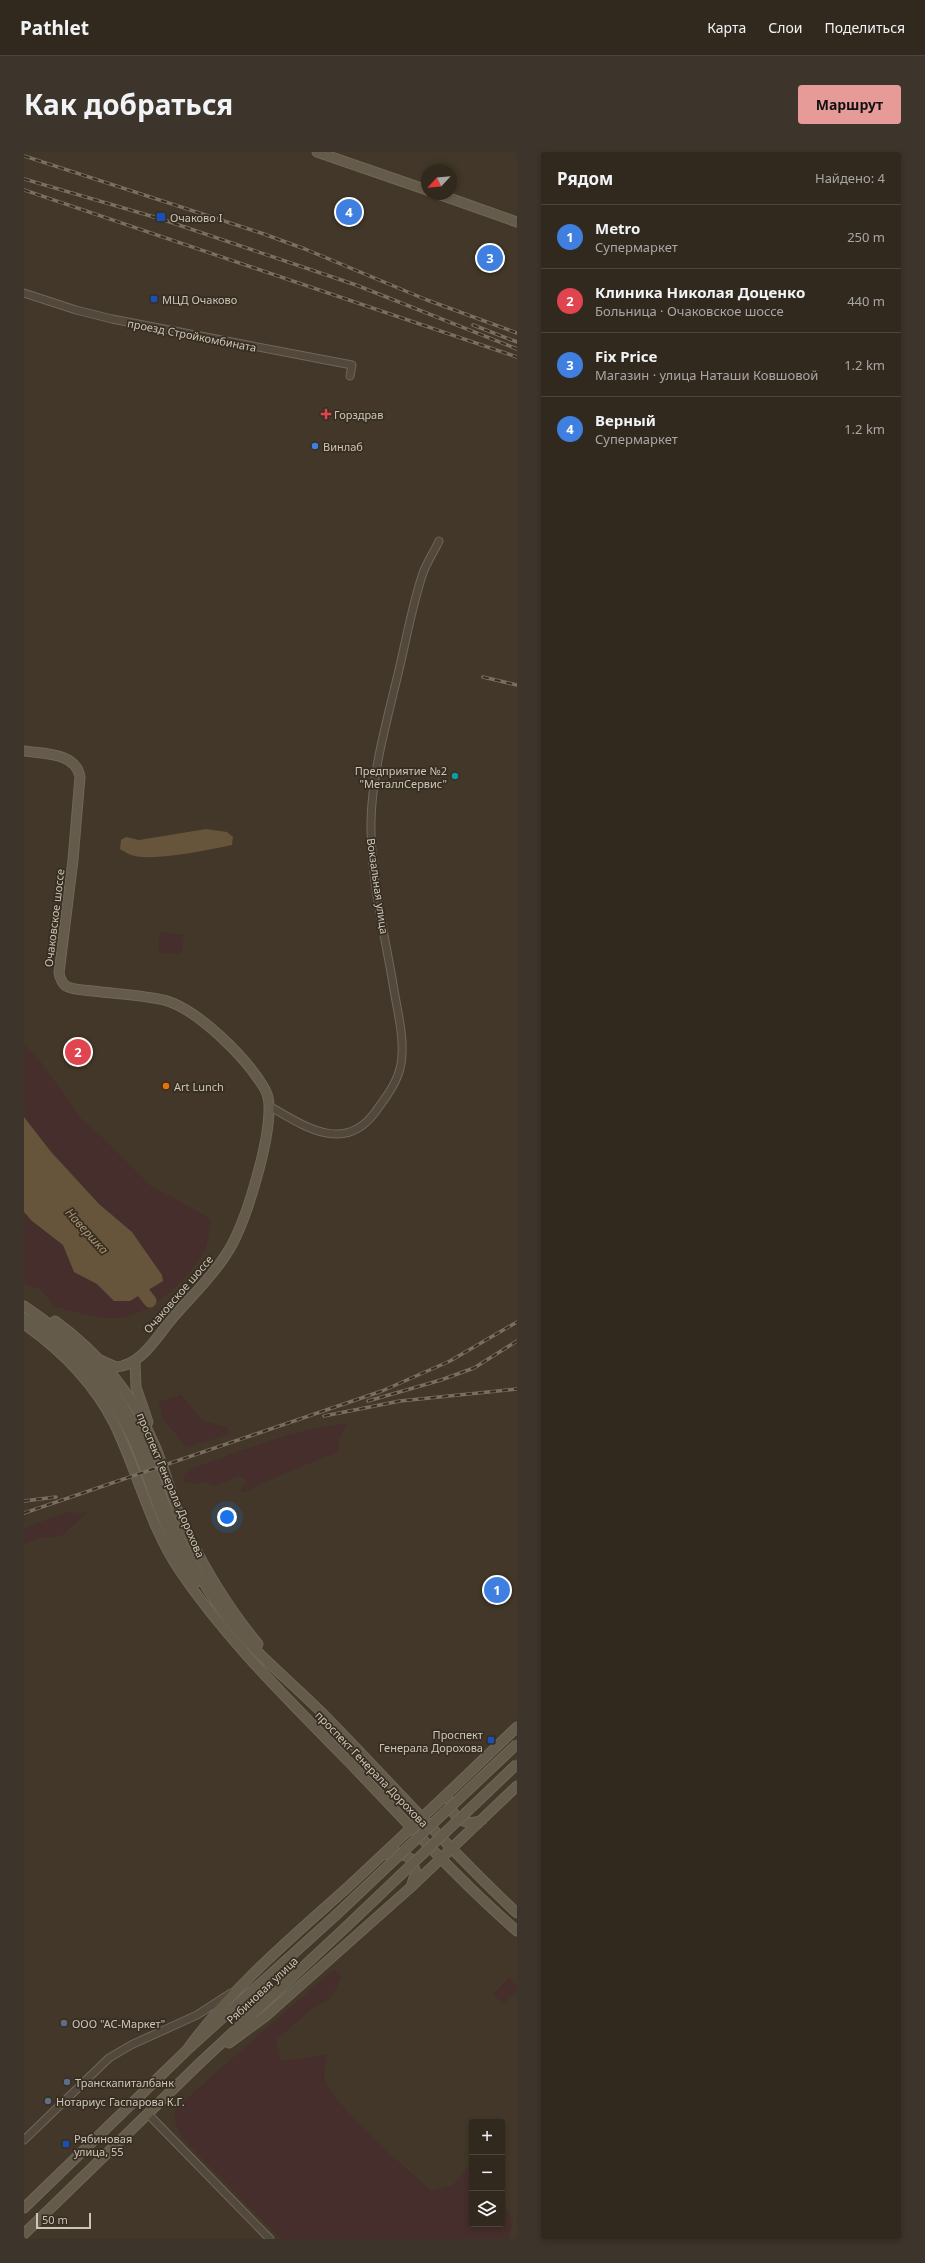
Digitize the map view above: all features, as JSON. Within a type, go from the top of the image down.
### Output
[{"type":"main road","points":[[317,152],[421,188]]},
{"type":"main road","points":[[455,200],[517,222]]},
{"type":"main road","name":"Очаковское шоссе","points":[[24,751],[58,756],[70,760],[76,766],[80,776],[73,860],[60,973],[62,982],[66,986],[78,990],[153,998],[180,1007],[205,1024],[239,1056],[264,1087],[269,1106],[257,1175],[243,1218],[228,1252],[215,1272],[135,1361]]},
{"type":"main road","name":"проспект Генерала Дорохова","points":[[24,1301],[62,1327],[98,1358],[128,1396],[147,1428],[184,1525],[212,1578],[253,1638],[306,1697]]},
{"type":"main road","name":"проспект Генерала Дорохова","points":[[24,1306],[62,1335],[85,1357],[108,1384],[138,1434],[167,1510],[196,1572],[224,1613],[242,1635],[306,1697],[517,1913]]},
{"type":"main road","name":"проспект Генерала Дорохова","points":[[24,1318],[54,1336],[70,1350],[93,1375],[115,1406],[136,1447],[178,1552],[216,1619]]},
{"type":"main road","name":"проспект Генерала Дорохова","points":[[24,1324],[71,1363],[101,1401],[121,1440],[156,1531],[180,1570],[216,1619],[267,1677],[441,1859],[517,1931]]},
{"type":"main road","points":[[98,1358],[116,1367],[135,1361],[136,1387],[161,1462]]},
{"type":"main road","points":[[187,2050],[206,2023],[234,1991],[412,1828],[517,1726]]},
{"type":"main road","name":"Рябиновая улица","points":[[24,2208],[187,2050],[335,1916],[517,1744]]},
{"type":"main road","name":"Рябиновая улица","points":[[24,2234],[201,2062],[346,1927],[517,1764]]},
{"type":"main road","points":[[201,2062],[267,2015],[411,1887],[517,1786]]},
{"type":"main road","points":[[455,1787],[449,1800],[453,1813],[457,1818],[470,1823],[483,1819]]},
{"type":"main road","points":[[381,1857],[396,1852],[410,1858],[416,1872],[411,1887]]},
{"type":"street","name":"проезд Стройкомбината","points":[[24,293],[76,310],[112,319],[352,365],[350,376]]},
{"type":"street","name":"Вокзальная улица","points":[[269,1106],[305,1127],[319,1132],[331,1134],[350,1132],[358,1128],[370,1118],[392,1087],[398,1075],[402,1056],[401,1032],[373,857],[371,821],[372,799],[389,711],[423,573],[439,542]]},
{"type":"street","points":[[24,2140],[109,2058],[131,2045],[197,2015],[234,1991]]},
{"type":"street","points":[[148,2114],[270,2239]]},
{"type":"shaded area","points":[[160,932],[184,935],[181,954],[158,952]]},
{"type":"shaded area","points":[[24,1044],[40,1061],[82,1120],[100,1135],[152,1187],[169,1195],[211,1220],[206,1247],[195,1265],[176,1287],[153,1305],[140,1312],[128,1316],[107,1318],[54,1307],[42,1290],[24,1284],[24,1212],[32,1221],[63,1245],[74,1272],[97,1284],[114,1301],[132,1232],[99,1204],[26,1121],[24,1117]]},
{"type":"shaded area","points":[[181,1395],[203,1421],[227,1427],[230,1434],[187,1447],[163,1419],[159,1402]]},
{"type":"shaded area","points":[[347,1423],[338,1441],[340,1446],[337,1452],[278,1476],[244,1492],[241,1490],[247,1481],[239,1476],[213,1486],[204,1481],[194,1484],[184,1482],[184,1475],[190,1469],[307,1430]]},
{"type":"shaded area","points":[[90,1510],[61,1536],[38,1538],[24,1545],[24,1528],[71,1511],[80,1514]]},
{"type":"shaded area","points":[[334,1969],[342,1977],[330,1999],[310,2010],[276,2040],[281,2061],[327,2055],[324,2070],[325,2079],[332,2092],[357,2122],[431,2191],[453,2185],[469,2167],[469,2227],[505,2227],[505,2205],[513,2222],[508,2239],[281,2239],[182,2138],[174,2119],[176,2108]]},
{"type":"shaded area","points":[[509,1978],[517,1987],[517,1990],[503,2004],[493,1994]]},
{"type":"water","points":[[206,829],[227,832],[233,837],[232,845],[209,850],[152,857],[131,855],[120,849],[121,840],[126,837],[139,840]]},
{"type":"water","points":[[24,1117],[51,1152],[99,1204],[132,1232],[162,1275],[163,1281],[130,1301],[114,1301],[97,1284],[74,1272],[63,1245],[32,1221],[24,1212]]},
{"type":"waterway","name":"Навершка","points":[[133,1279],[150,1301]]},
{"type":"railway","points":[[24,156],[261,233],[305,249],[427,300],[517,333]]},
{"type":"railway","points":[[24,179],[161,219],[356,285],[517,349]]},
{"type":"railway","points":[[24,190],[517,357]]},
{"type":"railway","points":[[473,325],[517,342]]},
{"type":"railway","points":[[483,677],[517,685]]},
{"type":"railway","points":[[24,1513],[382,1391],[450,1361],[517,1322]]},
{"type":"railway","points":[[368,1401],[441,1380],[474,1368],[517,1341]]},
{"type":"railway","points":[[324,1416],[400,1401],[517,1389]]},
{"type":"railway","points":[[24,1501],[56,1497]]},
{"type":"place","name":"Верный","points":[[349,212]]},
{"type":"place","name":"Очаково I","points":[[161,217]]},
{"type":"place","name":"Fix Price","points":[[490,258]]},
{"type":"place","name":"МЦД Очаково","points":[[154,299]]},
{"type":"place","name":"Горздрав","points":[[326,414]]},
{"type":"place","name":"Винлаб","points":[[315,446]]},
{"type":"place","name":"Предприятие №2 \"МеталлСервис\"","points":[[455,776]]},
{"type":"place","name":"Клиника Николая Доценко","points":[[78,1052]]},
{"type":"place","name":"Art Lunch","points":[[166,1086]]},
{"type":"place","name":"Metro","points":[[497,1590]]},
{"type":"place","name":"Проспект Генерала Дорохова","points":[[491,1740]]},
{"type":"place","name":"ООО \"АС-Маркет\"","points":[[64,2023]]},
{"type":"place","name":"Транскапиталбанк","points":[[67,2082]]},
{"type":"place","name":"Нотариус Гаспарова К.Г.","points":[[48,2101]]},
{"type":"place","name":"Рябиновая улица, 55","points":[[66,2144]]}]
